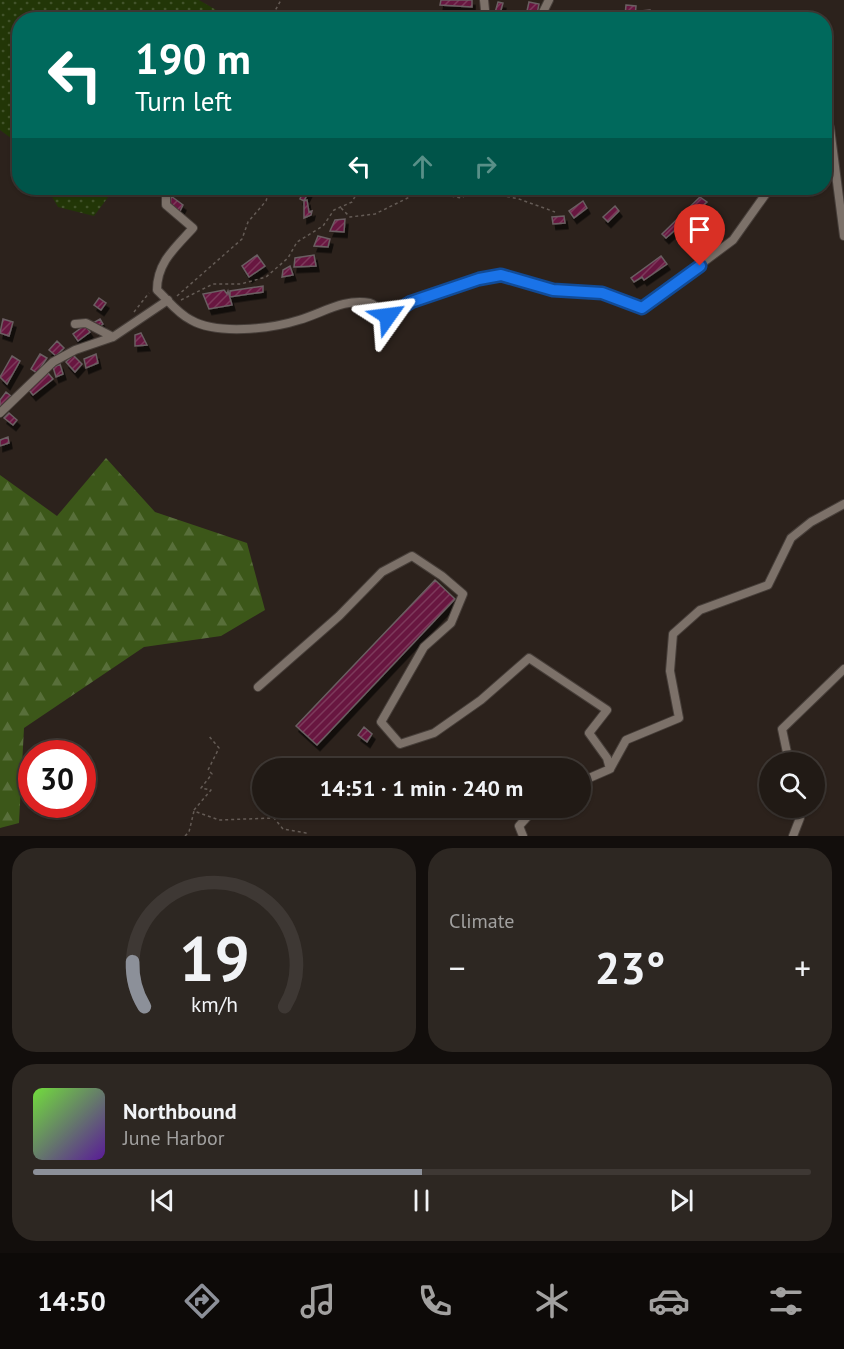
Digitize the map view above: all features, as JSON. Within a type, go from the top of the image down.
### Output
[{"type":"street","points":[[832,143],[844,236]]},
{"type":"street","points":[[166,195],[166,205],[172,213],[194,226],[169,254],[157,277],[157,290],[193,321],[212,328],[238,329],[298,321],[339,304],[371,303],[388,316],[411,302],[479,279],[501,275],[553,290],[602,293],[642,308],[733,240],[765,195]]},
{"type":"street","points":[[0,413],[53,362],[75,350],[113,337],[170,302]]},
{"type":"street","points":[[75,324],[86,323],[113,337]]},
{"type":"street","points":[[591,777],[610,769],[626,740],[679,718],[670,671],[673,634],[700,610],[768,585],[791,538],[811,522],[844,504]]},
{"type":"street","points":[[258,687],[339,616],[382,572],[412,556],[464,594],[452,623],[424,647],[381,722],[400,744],[434,733],[481,700],[529,658],[607,710],[589,733],[607,758],[610,769]]},
{"type":"street","points":[[787,752],[782,729],[844,669]]},
{"type":"street","points":[[523,836],[519,826],[526,818]]},
{"type":"street","points":[[793,836],[801,818]]},
{"type":"path","points":[[170,302],[189,288],[242,239],[248,222],[266,201],[268,195]]},
{"type":"path","points":[[170,302],[213,284],[241,284],[266,277],[288,258],[297,243],[323,226],[334,210],[352,202],[356,195]]},
{"type":"path","points":[[340,207],[350,217],[375,214],[414,195]]},
{"type":"path","points":[[445,195],[462,198],[465,195]]},
{"type":"path","points":[[498,195],[555,212]]},
{"type":"path","points":[[185,836],[189,832],[194,811],[211,790],[201,788],[212,774],[208,770],[219,748],[208,735]]},
{"type":"path","points":[[194,811],[219,820],[274,818],[283,829],[306,832],[305,836]]},
{"type":"green space","points":[[0,0],[199,0],[220,12],[12,12],[12,139],[0,130]]},
{"type":"green space","points":[[51,195],[110,195],[94,216],[58,207]]},
{"type":"green space","points":[[106,458],[155,512],[247,543],[265,610],[221,636],[144,647],[24,728],[23,740],[18,740],[19,823],[0,828],[0,475],[57,516]]},
{"type":"building","points":[[441,0],[472,0],[472,7],[440,5]]},
{"type":"building","points":[[498,2],[503,3],[500,12],[495,12]]},
{"type":"building","points":[[529,2],[539,4],[537,12],[527,11]]},
{"type":"building","points":[[626,5],[636,6],[635,12],[625,12]]},
{"type":"building","points":[[302,195],[307,195],[304,201],[300,199]]},
{"type":"building","points":[[171,196],[183,205],[179,213],[170,207]]},
{"type":"building","points":[[700,197],[707,202],[666,238],[662,234]]},
{"type":"building","points":[[307,200],[309,212],[312,211],[311,215],[304,218],[304,201]]},
{"type":"building","points":[[583,201],[587,208],[574,218],[569,211]]},
{"type":"building","points":[[615,206],[619,211],[608,222],[603,217]]},
{"type":"building","points":[[564,216],[565,223],[553,224],[552,217]]},
{"type":"building","points":[[345,219],[344,232],[330,231],[335,220]]},
{"type":"building","points":[[318,236],[330,239],[328,247],[314,246]]},
{"type":"building","points":[[257,255],[265,266],[249,277],[242,266]]},
{"type":"building","points":[[314,255],[316,266],[294,267],[295,258]]},
{"type":"building","points":[[661,256],[667,264],[644,280],[642,277],[634,282],[631,278]]},
{"type":"building","points":[[290,266],[293,275],[282,277],[283,270]]},
{"type":"building","points":[[263,286],[263,292],[230,297],[230,291]]},
{"type":"building","points":[[224,290],[227,294],[228,291],[232,305],[209,309],[203,294]]},
{"type":"building","points":[[99,298],[106,303],[101,310],[94,305]]},
{"type":"building","points":[[3,319],[13,322],[9,336],[0,333]]},
{"type":"building","points":[[100,319],[103,324],[96,329],[93,323]]},
{"type":"building","points":[[85,325],[90,332],[78,341],[73,334]]},
{"type":"building","points":[[141,333],[147,345],[135,346],[135,335]]},
{"type":"building","points":[[57,341],[64,348],[56,356],[49,350]]},
{"type":"building","points":[[40,354],[47,358],[37,373],[31,369]]},
{"type":"building","points":[[96,354],[98,363],[86,368],[84,359]]},
{"type":"building","points":[[73,355],[82,364],[75,372],[66,362]]},
{"type":"building","points":[[12,356],[20,361],[7,384],[0,377]]},
{"type":"building","points":[[60,364],[63,374],[56,377],[53,367]]},
{"type":"building","points":[[48,373],[53,379],[33,395],[28,389]]},
{"type":"building","points":[[6,392],[11,396],[0,410],[0,400]]},
{"type":"building","points":[[9,413],[17,420],[13,425],[4,418]]},
{"type":"building","points":[[8,437],[9,443],[0,446],[0,440]]},
{"type":"building","points":[[435,580],[455,599],[317,745],[296,726]]},
{"type":"building","points":[[364,727],[372,734],[367,742],[358,735]]},
{"type":"route","points":[[388,316],[411,302],[479,279],[501,275],[553,290],[602,293],[642,308],[700,266]]}]
